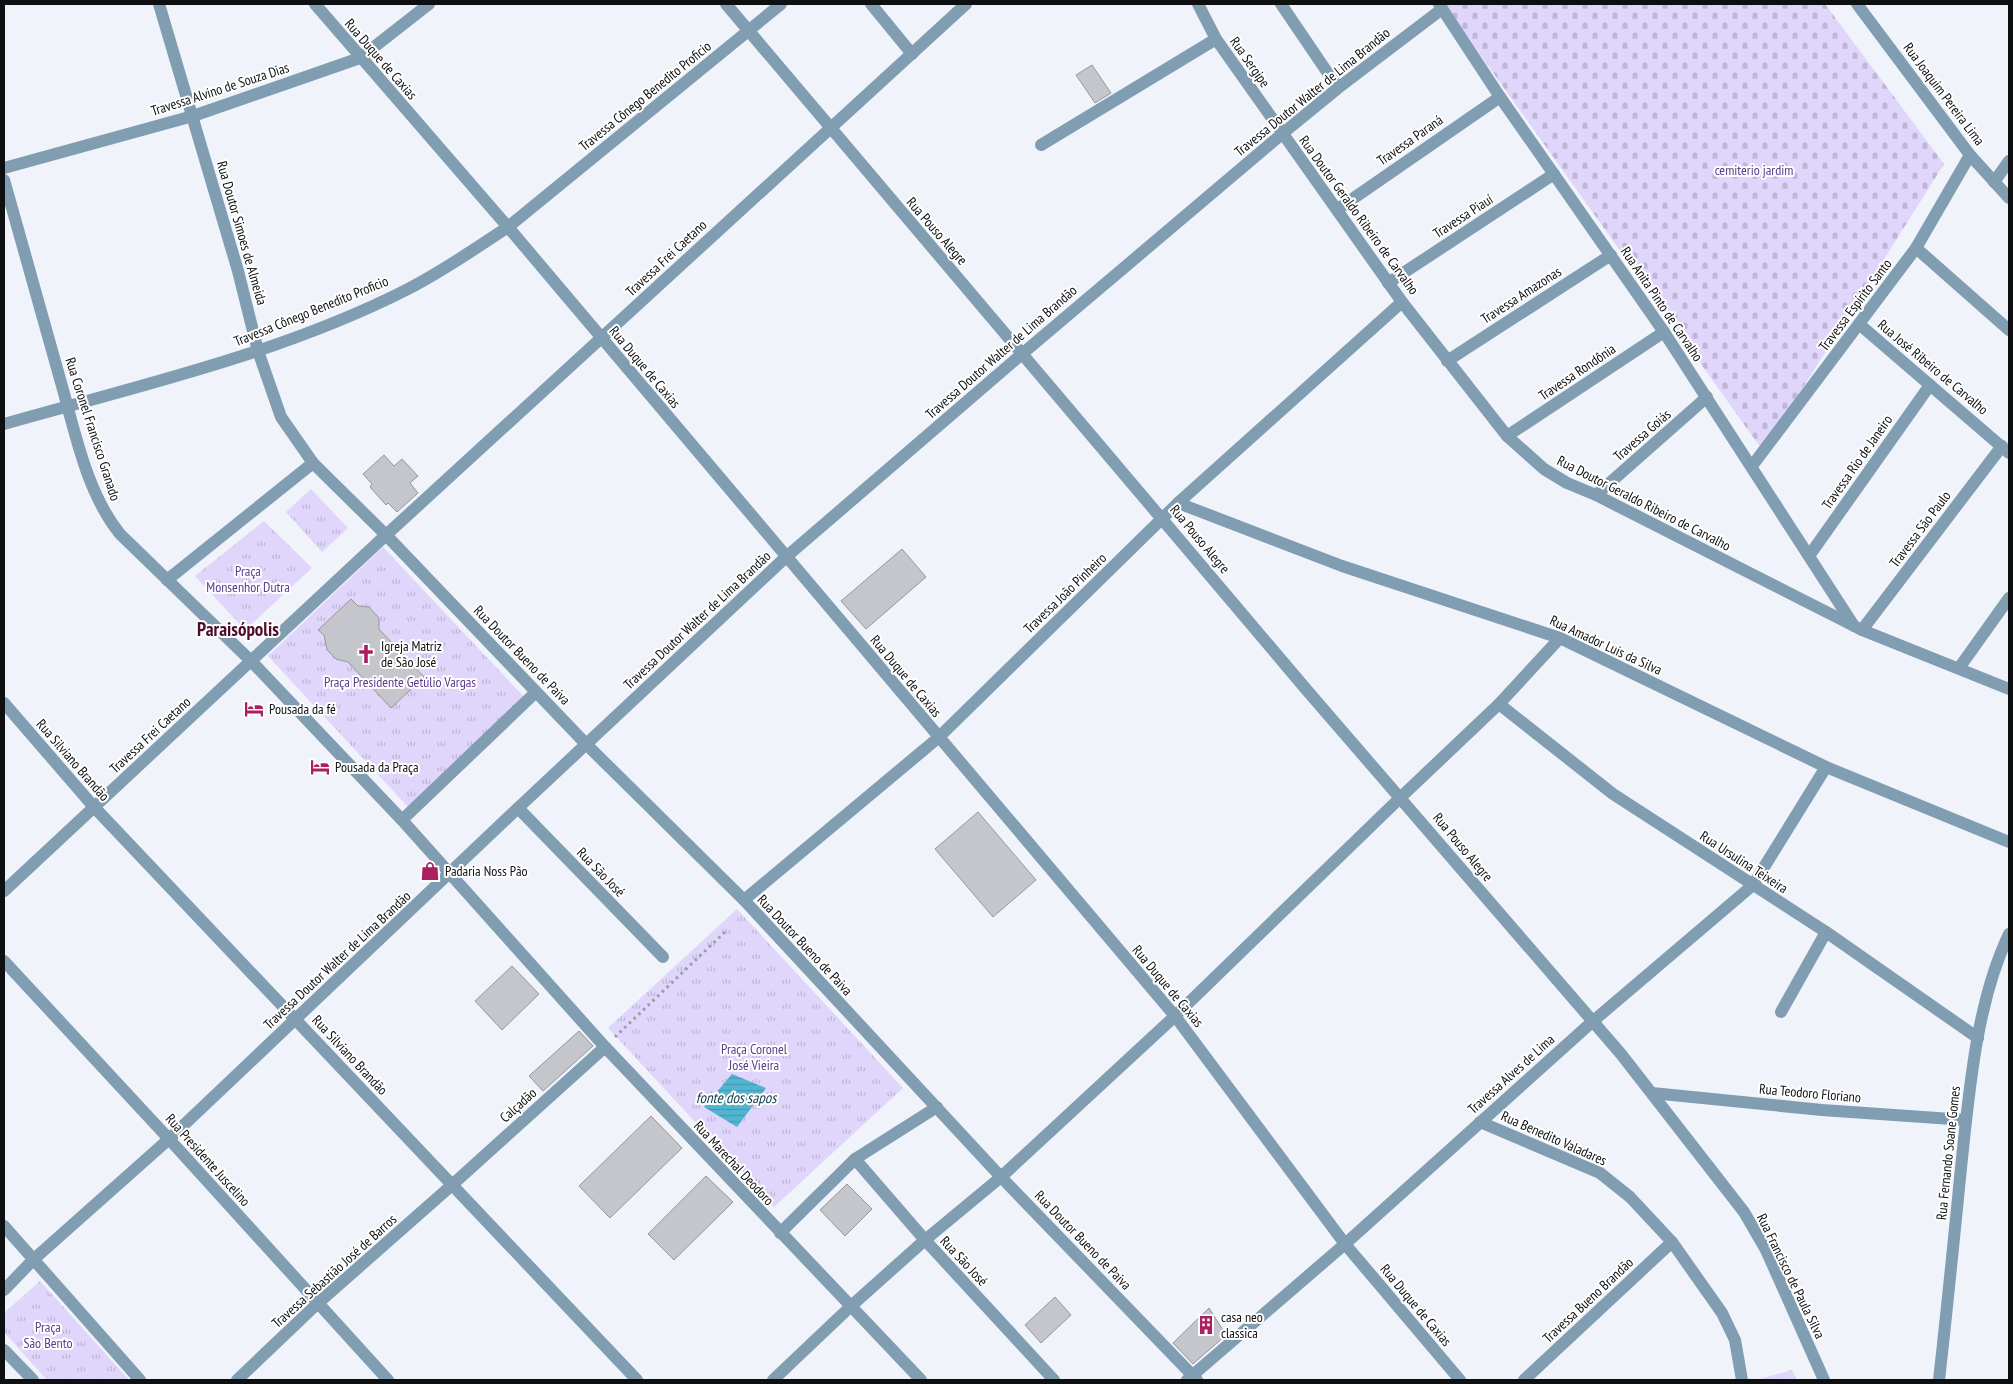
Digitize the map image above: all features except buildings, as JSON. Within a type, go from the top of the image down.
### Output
[{"type":"street","name":"Rua Doutor Simoes de Almeida","points":[[159,4],[238,271],[258,351],[281,417],[313,463]]},
{"type":"street","name":"Rua Duque de Caxias","points":[[315,4],[508,227],[938,738],[1175,1016],[1345,1244],[1460,1380]]},
{"type":"street","name":"Travessa Alvino de Souza Dias","points":[[4,168],[193,116],[360,58],[429,4]]},
{"type":"street","name":"Rua Pouso Alegre","points":[[726,4],[829,128],[1652,1093]]},
{"type":"street","name":"Travessa Cônego Benedito Proficio","points":[[4,424],[258,351],[351,315],[408,289],[469,253],[508,227],[781,4]]},
{"type":"street","points":[[871,4],[912,54]]},
{"type":"street","name":"Travessa Frei Caetano","points":[[386,535],[966,4]]},
{"type":"street","name":"Rua Sergipe","points":[[1198,4],[1216,39],[1282,134]]},
{"type":"street","points":[[1281,4],[1338,88]]},
{"type":"street","name":"Rua Joaquim Pereira Lima","points":[[1857,4],[1970,154],[2009,198]]},
{"type":"street","name":"Travessa Doutor Walter de Lima Brandão","points":[[4,1290],[34,1259],[169,1139],[786,557],[1282,134],[1440,6]]},
{"type":"street","name":"Rua Anita Pinto de Carvalho","points":[[1440,6],[1500,97],[1664,332],[1809,556],[1858,628]]},
{"type":"street","points":[[1041,145],[1216,39]]},
{"type":"street","name":"Travessa Paraná","points":[[1338,209],[1500,97]]},
{"type":"street","name":"Rua Doutor Geraldo Ribeiro de Carvalho","points":[[1282,134],[1338,209],[1388,283],[1448,361],[1507,436],[1544,470],[1858,628],[2009,689]]},
{"type":"street","name":"Travessa Espírito Santo","points":[[1752,466],[1916,248],[1970,154]]},
{"type":"street","points":[[1994,182],[2009,161]]},
{"type":"street","name":"Travessa Piauí","points":[[1388,283],[1554,174]]},
{"type":"street","name":"Rua Coronel Francisco Granado","points":[[4,180],[68,406],[96,497],[106,517],[120,534],[252,662]]},
{"type":"street","points":[[1916,248],[2009,330]]},
{"type":"street","name":"Travessa Amazonas","points":[[1448,361],[1611,255]]},
{"type":"street","name":"Travessa João Pinheiro","points":[[744,900],[938,738],[1178,503],[1402,302]]},
{"type":"street","name":"Rua José Ribeiro de Carvalho","points":[[1859,324],[2006,450]]},
{"type":"street","name":"Travessa Rondônia","points":[[1507,436],[1664,332]]},
{"type":"street","name":"Travessa Rio de Janeiro","points":[[1809,556],[1930,385]]},
{"type":"street","name":"Travessa Goiás","points":[[1596,495],[1707,397]]},
{"type":"street","name":"Travessa São Paulo","points":[[1858,628],[2006,450]]},
{"type":"street","points":[[167,580],[313,463],[386,535],[252,662],[450,873]]},
{"type":"street","name":"Rua Amador Luis da Silva","points":[[1178,503],[1342,566],[1560,638],[1826,766],[2009,842]]},
{"type":"street","name":"Rua Doutor Bueno de Paiva","points":[[386,535],[586,744],[744,900],[1001,1177],[1192,1379]]},
{"type":"street","points":[[1959,668],[2009,598]]},
{"type":"street","points":[[773,1380],[850,1307],[925,1240],[1001,1177],[1175,1016],[1499,704],[1560,638]]},
{"type":"street","name":"Travessa Frei Caetano","points":[[4,891],[252,662]]},
{"type":"street","points":[[402,820],[536,692]]},
{"type":"street","name":"Rua Silviano Brandão","points":[[4,703],[94,807],[637,1380]]},
{"type":"street","name":"Rua Ursulina Teixeira","points":[[1499,704],[1612,794],[1826,932],[1978,1038]]},
{"type":"street","name":"Travessa Alves de Lima","points":[[1192,1379],[1592,1022],[1752,885],[1826,766]]},
{"type":"street","name":"Rua São José","points":[[518,808],[663,956]]},
{"type":"street","name":"Rua Marechal Deodoro","points":[[450,873],[605,1047],[921,1380]]},
{"type":"street","points":[[1781,1012],[1826,932]]},
{"type":"street","name":"Rua Fernando Soane Gomes","points":[[1939,1380],[1966,1120],[1978,1038],[1997,959],[2009,934]]},
{"type":"street","name":"Rua Presidente Juscelino","points":[[4,961],[388,1380]]},
{"type":"street","name":"Calçadão","points":[[452,1185],[605,1047]]},
{"type":"street","name":"Rua Teodoro Floriano","points":[[1652,1093],[1822,1110],[1966,1120]]},
{"type":"street","name":"Rua Francisco de Paula Silva","points":[[1652,1093],[1744,1212],[1766,1250],[1824,1380]]},
{"type":"street","points":[[780,1233],[855,1159],[937,1107]]},
{"type":"street","name":"Rua Benedito Valadares","points":[[1480,1122],[1600,1173],[1630,1197],[1672,1242],[1722,1313],[1735,1340],[1742,1380]]},
{"type":"street","name":"Rua São José","points":[[855,1159],[925,1240],[1054,1380]]},
{"type":"street","name":"Travessa Sebastião José de Barros","points":[[238,1380],[317,1304],[452,1185]]},
{"type":"street","points":[[4,1226],[140,1380]]},
{"type":"street","name":"Travessa Bueno Brandão","points":[[1524,1380],[1672,1242]]},
{"type":"street","points":[[4,1350],[33,1380]]},
{"type":"path","points":[[605,1047],[727,930]]},
{"type":"green space","name":"cemiterio jardim","points":[[1444,4],[1825,4],[1944,164],[1763,451]]},
{"type":"green space","name":"Praça Monsenhor Dutra","points":[[311,489],[348,528],[322,552],[286,512]]},
{"type":"green space","name":"Praça Monsenhor Dutra","points":[[264,521],[312,568],[245,630],[195,576]]},
{"type":"green space","name":"Praça Presidente Getúlio Vargas","points":[[383,547],[525,698],[409,808],[268,656]]},
{"type":"green space","name":"Praça Coronel José Vieira","points":[[737,909],[903,1088],[774,1207],[608,1028]]},
{"type":"green space","name":"Praça São Bento","points":[[40,1281],[129,1380],[47,1380],[4,1332],[4,1313]]},
{"type":"green space","points":[[1792,1370],[1797,1380],[1756,1380]]},
{"type":"water","name":"fonte dos sapos","points":[[732,1074],[766,1088],[737,1127],[704,1107]]},
{"type":"place","name":"Igreja Matriz de São José","points":[[366,654]]},
{"type":"place","name":"Pousada da fé","points":[[254,709]]},
{"type":"place","name":"Pousada da Praça","points":[[320,767]]},
{"type":"place","name":"Padaria Noss Pão","points":[[430,871]]},
{"type":"place","name":"casa neo classica","points":[[1206,1325]]},
{"type":"district","name":"Paraisópolis","points":[[238,629]]}]
